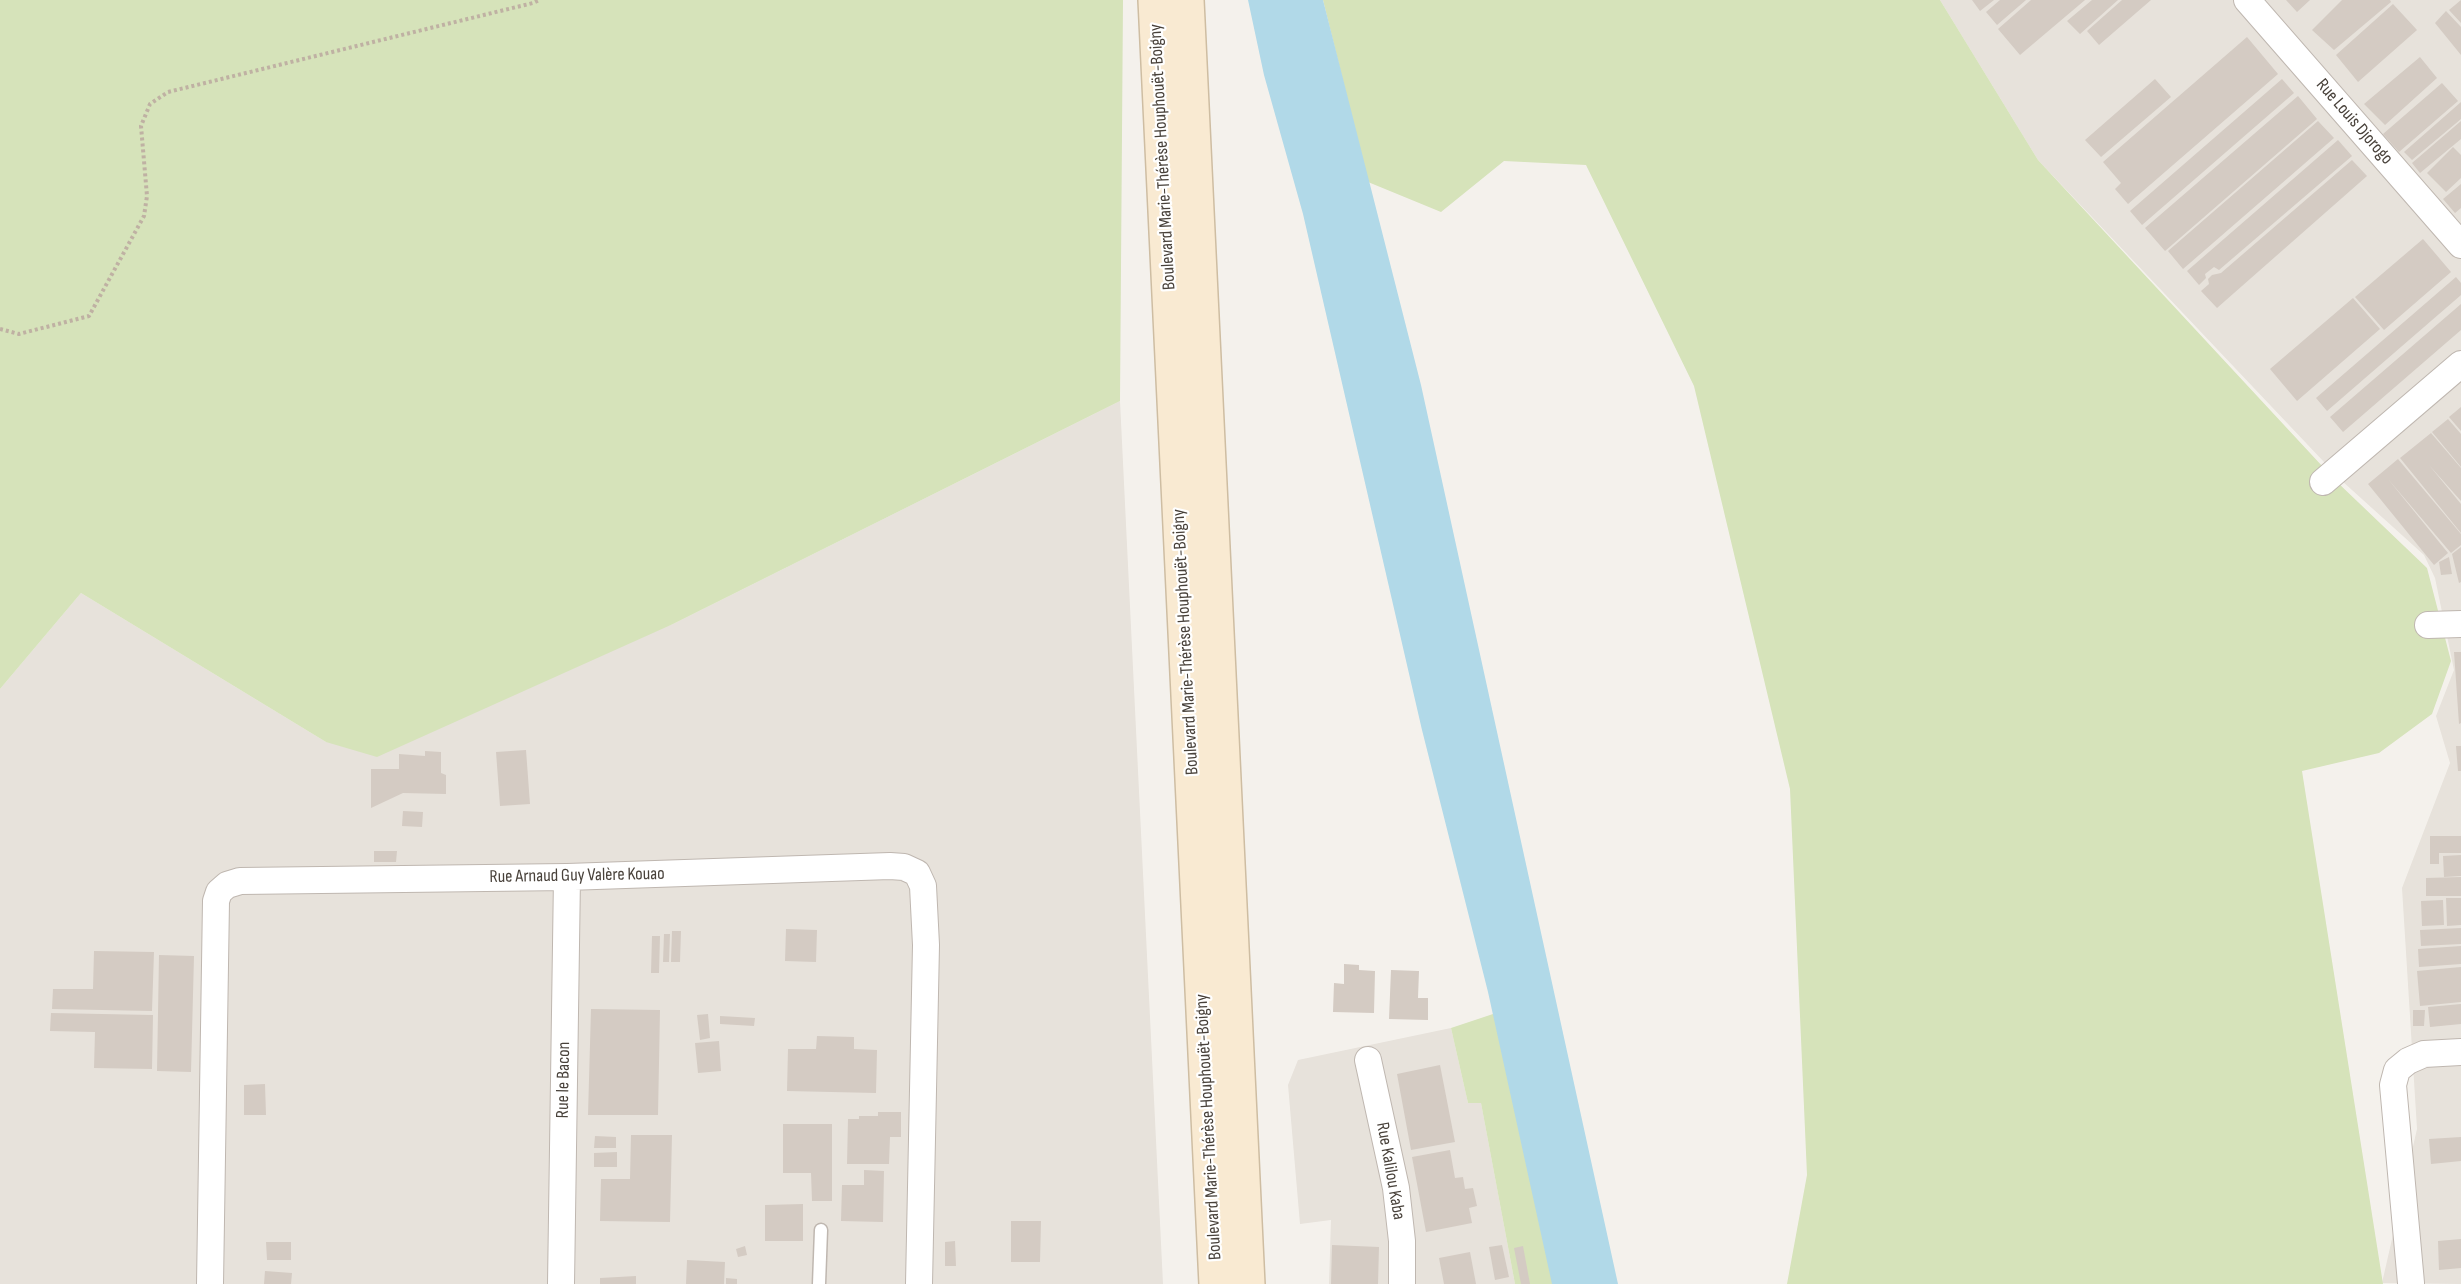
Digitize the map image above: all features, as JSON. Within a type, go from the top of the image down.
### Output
[{"type":"main road","name":"Boulevard Marie-Thérèse Houphouët-Boigny","points":[[1155,0],[1216,1284]]},
{"type":"main road","name":"Boulevard Marie-Thérèse Houphouët-Boigny","points":[[1187,0],[1248,1284]]},
{"type":"main road","points":[[1195,1284],[1212,1195]]},
{"type":"street","name":"Rue Louis Djorogo","points":[[2247,0],[2461,245]]},
{"type":"street","points":[[2323,482],[2461,364]]},
{"type":"street","points":[[2428,625],[2461,624]]},
{"type":"street","name":"Rue Arnaud Guy Valère Kouao","points":[[210,1284],[215,913],[219,891],[227,885],[240,881],[567,877],[890,867],[904,867],[917,873],[922,886],[926,945],[919,1284]]},
{"type":"street","name":"Rue le Bacon","points":[[561,1284],[567,877]]},
{"type":"street","points":[[2411,1283],[2393,1085],[2397,1070],[2408,1060],[2424,1054],[2461,1052]]},
{"type":"street","name":"Rue Kalilou Kaba","points":[[1368,1060],[1396,1188],[1402,1241],[1402,1284]]},
{"type":"lane","points":[[819,1284],[821,1230]]},
{"type":"path","points":[[0,329],[19,334],[89,316],[144,216],[147,196],[141,126],[150,104],[168,92],[539,0]]},
{"type":"shaded area","points":[[1940,0],[2461,0],[2461,1284],[2382,1283],[2417,1129],[2402,888],[2450,763],[2436,716],[2454,670],[2435,578],[2424,555],[2342,481],[2038,160]]},
{"type":"shaded area","points":[[1120,401],[1163,1284],[0,1284],[0,689],[81,593],[326,742],[673,624]]},
{"type":"shaded area","points":[[1451,1028],[1468,1103],[1481,1103],[1515,1284],[1329,1284],[1331,1220],[1300,1224],[1288,1085],[1298,1060]]},
{"type":"green space","points":[[0,0],[1123,0],[1120,401],[673,624],[377,757],[326,742],[81,593],[0,689]]},
{"type":"green space","points":[[1323,0],[1940,0],[2038,160],[2336,481],[2427,568],[2451,661],[2432,714],[2379,753],[2302,771],[2383,1284],[1787,1284],[1807,1175],[1790,789],[1694,386],[1586,165],[1504,161],[1441,212],[1368,182]]},
{"type":"green space","points":[[1526,1003],[1585,1284],[1515,1284],[1481,1103],[1468,1103],[1451,1028]]},
{"type":"water","points":[[1248,0],[1323,0],[1421,385],[1618,1284],[1552,1284],[1488,992],[1422,730],[1303,214],[1264,75]]},
{"type":"building","points":[[1972,0],[1994,0],[1980,11]]},
{"type":"building","points":[[2000,0],[2026,0],[1997,25],[1986,12]]},
{"type":"building","points":[[2031,0],[2085,0],[2020,55],[1998,29]]},
{"type":"building","points":[[2092,0],[2118,0],[2080,34],[2067,21]]},
{"type":"building","points":[[2122,0],[2151,0],[2099,45],[2087,31]]},
{"type":"building","points":[[2286,0],[2310,0],[2297,12]]},
{"type":"building","points":[[2342,0],[2390,0],[2391,2],[2334,50],[2312,30]]},
{"type":"building","points":[[2461,0],[2461,23],[2449,10]]},
{"type":"building","points":[[2393,4],[2417,30],[2358,82],[2336,55]]},
{"type":"building","points":[[2446,11],[2461,27],[2461,55],[2435,23]]},
{"type":"building","points":[[2247,37],[2278,74],[2128,204],[2115,189],[2121,183],[2103,162]]},
{"type":"building","points":[[2420,57],[2437,78],[2385,125],[2364,104]]},
{"type":"building","points":[[2155,79],[2171,97],[2101,157],[2085,140]]},
{"type":"building","points":[[2282,79],[2294,93],[2142,225],[2130,211]]},
{"type":"building","points":[[2442,83],[2458,101],[2399,152],[2383,134]]},
{"type":"building","points":[[2298,96],[2317,119],[2165,251],[2145,228]]},
{"type":"building","points":[[2461,102],[2461,119],[2412,160],[2404,152]]},
{"type":"building","points":[[2318,121],[2334,138],[2183,269],[2168,251]]},
{"type":"building","points":[[2461,121],[2461,139],[2420,173],[2412,163]]},
{"type":"building","points":[[2338,140],[2352,156],[2219,270],[2214,267],[2205,274],[2206,278],[2199,285],[2187,271]]},
{"type":"building","points":[[2453,147],[2461,155],[2461,178],[2446,192],[2427,173]]},
{"type":"building","points":[[2352,160],[2367,176],[2217,308],[2201,291],[2209,284],[2208,279],[2212,275],[2221,273]]},
{"type":"building","points":[[2461,184],[2461,208],[2455,213],[2443,199]]},
{"type":"building","points":[[2423,239],[2451,272],[2384,330],[2355,297]]},
{"type":"building","points":[[2456,277],[2461,283],[2461,295],[2327,411],[2316,398]]},
{"type":"building","points":[[2353,298],[2380,329],[2297,401],[2270,369]]},
{"type":"building","points":[[2461,304],[2461,330],[2343,432],[2330,417]]},
{"type":"building","points":[[2461,407],[2461,431],[2449,417]]},
{"type":"building","points":[[2448,419],[2461,434],[2461,467],[2432,432]]},
{"type":"building","points":[[2431,433],[2461,468],[2461,501],[2429,465],[2461,504],[2461,533],[2400,458]]},
{"type":"building","points":[[2398,459],[2461,534],[2461,545],[2451,553],[2388,479],[2448,553],[2434,565],[2368,484]]},
{"type":"building","points":[[2461,547],[2461,582],[2459,583],[2452,554]]},
{"type":"building","points":[[2449,557],[2452,574],[2441,575],[2439,562]]},
{"type":"building","points":[[2454,652],[2461,652],[2461,723],[2459,724]]},
{"type":"building","points":[[2456,746],[2461,746],[2461,771],[2458,771]]},
{"type":"building","points":[[526,750],[530,804],[500,806],[496,752]]},
{"type":"building","points":[[425,751],[441,752],[441,773],[446,775],[446,794],[403,793],[371,808],[371,769],[399,769],[399,754],[425,756]]},
{"type":"building","points":[[403,811],[423,812],[422,827],[402,826]]},
{"type":"building","points":[[2430,836],[2461,836],[2461,853],[2439,853],[2439,864],[2430,864]]},
{"type":"building","points":[[374,851],[397,851],[396,862],[374,862]]},
{"type":"building","points":[[2461,855],[2461,876],[2444,877],[2443,856]]},
{"type":"building","points":[[2461,877],[2461,896],[2426,896],[2426,878]]},
{"type":"building","points":[[2446,898],[2461,898],[2461,925],[2447,926]]},
{"type":"building","points":[[2443,900],[2444,925],[2422,926],[2421,901]]},
{"type":"building","points":[[2461,928],[2461,944],[2421,946],[2420,930]]},
{"type":"building","points":[[786,929],[817,930],[816,962],[785,961]]},
{"type":"building","points":[[672,931],[681,931],[680,962],[671,962]]},
{"type":"building","points":[[664,934],[670,934],[669,962],[663,962]]},
{"type":"building","points":[[652,936],[660,936],[659,973],[651,973]]},
{"type":"building","points":[[2461,946],[2461,964],[2419,967],[2418,949]]},
{"type":"building","points":[[94,951],[154,952],[152,1011],[52,1009],[53,989],[93,989]]},
{"type":"building","points":[[159,955],[194,956],[191,1072],[157,1071]]},
{"type":"building","points":[[1344,964],[1359,965],[1359,970],[1375,971],[1374,1013],[1333,1012],[1334,983],[1344,984]]},
{"type":"building","points":[[2461,967],[2461,1002],[2420,1006],[2417,971]]},
{"type":"building","points":[[1391,970],[1419,971],[1418,998],[1428,998],[1428,1020],[1389,1019]]},
{"type":"building","points":[[2461,1004],[2461,1024],[2430,1027],[2428,1007]]},
{"type":"building","points":[[591,1009],[660,1010],[658,1115],[588,1115]]},
{"type":"building","points":[[2413,1010],[2425,1010],[2424,1026],[2413,1026]]},
{"type":"building","points":[[51,1013],[153,1015],[152,1069],[94,1068],[95,1032],[50,1031]]},
{"type":"building","points":[[708,1014],[710,1038],[700,1040],[697,1015]]},
{"type":"building","points":[[720,1016],[755,1018],[754,1026],[720,1024]]},
{"type":"building","points":[[817,1036],[854,1037],[854,1049],[877,1050],[876,1093],[787,1091],[788,1049],[816,1049]]},
{"type":"building","points":[[719,1041],[721,1071],[698,1073],[695,1043]]},
{"type":"building","points":[[1440,1065],[1455,1142],[1411,1150],[1397,1074]]},
{"type":"building","points":[[265,1084],[266,1115],[244,1115],[244,1085]]},
{"type":"building","points":[[878,1112],[901,1112],[901,1137],[890,1137],[889,1164],[847,1164],[848,1119],[859,1119],[859,1116],[878,1116]]},
{"type":"building","points":[[783,1124],[832,1124],[832,1201],[812,1201],[811,1173],[783,1173]]},
{"type":"building","points":[[631,1135],[672,1135],[670,1222],[600,1221],[601,1179],[630,1179]]},
{"type":"building","points":[[595,1136],[616,1137],[616,1148],[594,1148]]},
{"type":"building","points":[[2461,1137],[2461,1161],[2431,1164],[2429,1139]]},
{"type":"building","points":[[1450,1150],[1455,1178],[1463,1177],[1465,1189],[1473,1188],[1477,1206],[1469,1208],[1472,1223],[1426,1232],[1412,1157]]},
{"type":"building","points":[[617,1152],[617,1167],[594,1167],[594,1153]]},
{"type":"building","points":[[864,1170],[884,1171],[883,1222],[841,1221],[842,1185],[864,1185]]},
{"type":"building","points":[[803,1204],[803,1241],[765,1241],[765,1205]]},
{"type":"building","points":[[1011,1221],[1041,1221],[1040,1262],[1011,1262]]},
{"type":"building","points":[[2461,1239],[2461,1268],[2439,1270],[2438,1241]]},
{"type":"building","points":[[955,1241],[956,1266],[945,1266],[945,1242]]},
{"type":"building","points":[[266,1242],[291,1242],[291,1260],[267,1260]]},
{"type":"building","points":[[1332,1245],[1379,1247],[1378,1284],[1331,1284]]},
{"type":"building","points":[[1502,1245],[1509,1277],[1495,1280],[1489,1247]]},
{"type":"building","points":[[745,1246],[747,1255],[738,1257],[736,1249]]},
{"type":"building","points":[[1523,1246],[1530,1284],[1521,1284],[1514,1248]]},
{"type":"building","points":[[1470,1252],[1476,1284],[1444,1284],[1439,1258]]},
{"type":"building","points":[[687,1260],[725,1262],[724,1284],[686,1284]]},
{"type":"building","points":[[265,1271],[292,1273],[291,1284],[264,1284]]},
{"type":"building","points":[[636,1276],[636,1284],[600,1284],[600,1278]]},
{"type":"building","points":[[726,1278],[737,1279],[737,1284],[726,1284]]}]
